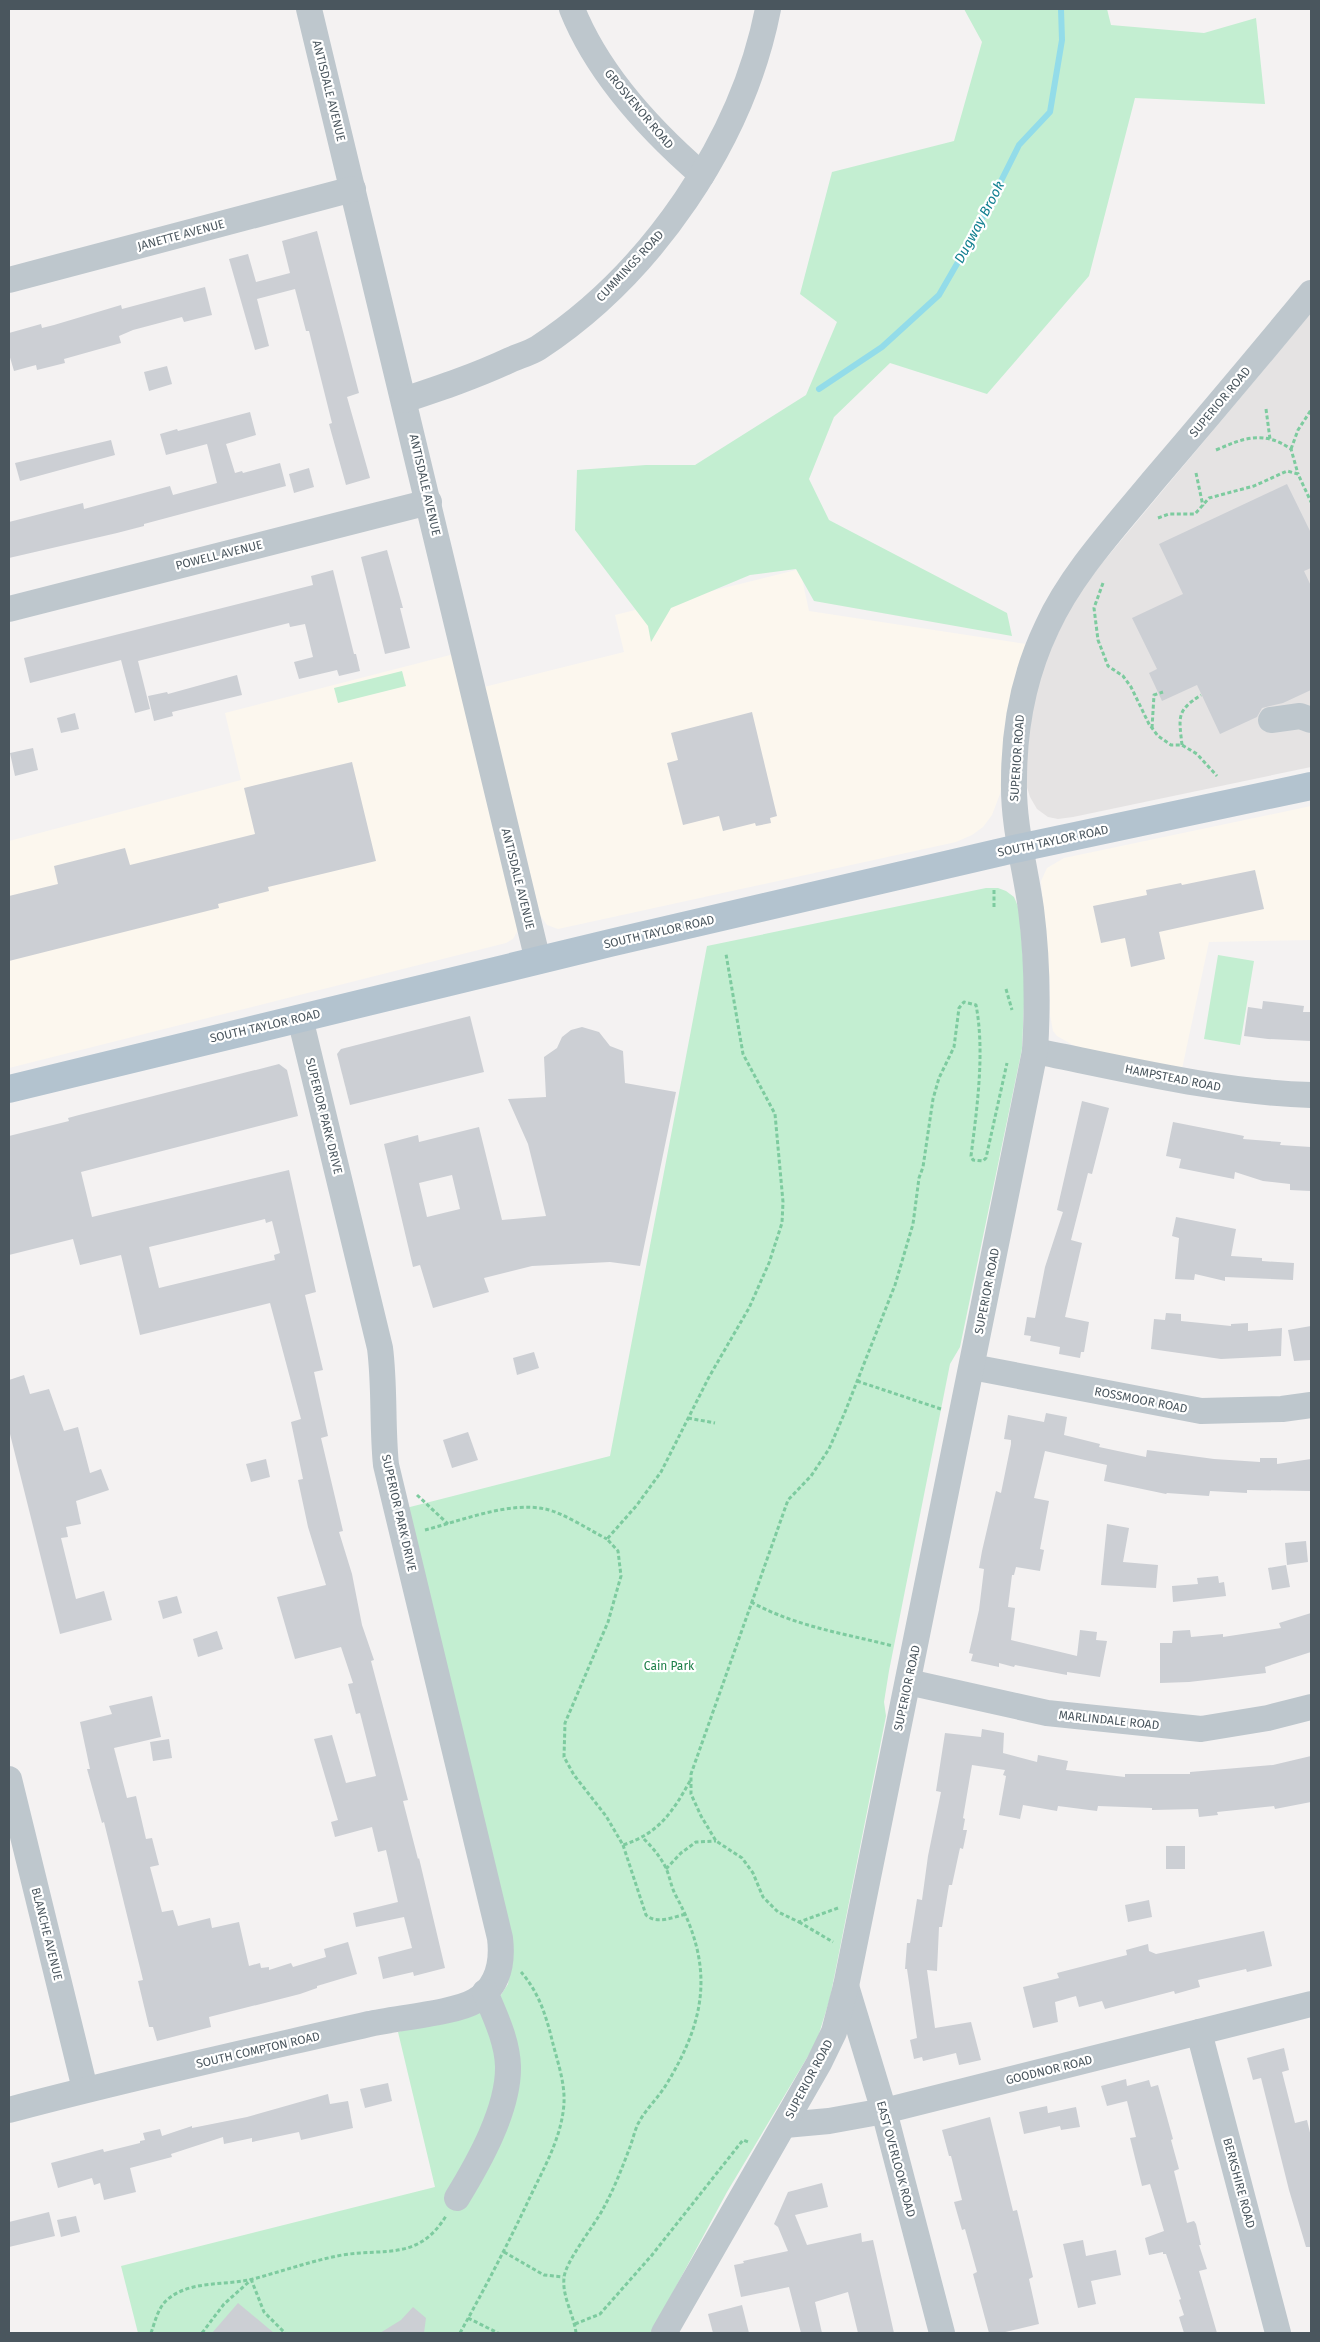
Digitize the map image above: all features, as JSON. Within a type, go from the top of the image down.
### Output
[{"type":"main road","name":"SOUTH TAYLOR ROAD","points":[[9,1089],[538,961],[1019,848],[1311,786]]},
{"type":"street","name":"ANTISDALE AVENUE","points":[[309,9],[538,961]]},
{"type":"street","name":"GROSVENOR ROAD","points":[[572,9],[602,64],[636,109],[680,156],[702,175]]},
{"type":"street","name":"CUMMINGS ROAD","points":[[404,400],[488,371],[537,348],[604,296],[656,242],[702,175],[730,120],[753,68],[768,9]]},
{"type":"street","name":"JANETTE AVENUE","points":[[9,280],[353,190]]},
{"type":"street","name":"SUPERIOR ROAD","points":[[664,2333],[739,2202],[786,2125],[834,2032],[846,1986],[1035,1051],[1038,986],[1035,947],[1029,894],[1019,848],[1014,810],[1014,780],[1020,714],[1033,659],[1048,624],[1064,596],[1111,532],[1311,293]]},
{"type":"street","name":"POWELL AVENUE","points":[[9,609],[429,502]]},
{"type":"street","points":[[1271,720],[1300,716],[1311,720]]},
{"type":"street","name":"SUPERIOR PARK DRIVE","points":[[300,1018],[380,1348],[384,1385],[383,1431],[386,1465],[500,1938],[495,1976],[508,2065],[506,2092],[492,2131],[457,2198]]},
{"type":"street","name":"HAMPSTEAD ROAD","points":[[1035,1051],[1215,1086],[1274,1094],[1311,1095]]},
{"type":"street","name":"ROSSMOOR ROAD","points":[[972,1366],[1202,1411],[1282,1409],[1311,1405]]},
{"type":"street","name":"MARLINDALE ROAD","points":[[908,1682],[1048,1713],[1201,1729],[1268,1718],[1311,1708]]},
{"type":"street","name":"BLANCHE AVENUE","points":[[9,1779],[85,2089]]},
{"type":"street","name":"SOUTH COMPTON ROAD","points":[[9,2110],[85,2089],[395,2018],[450,2010],[475,2001],[495,1976]]},
{"type":"street","name":"EAST OVERLOOK ROAD","points":[[846,1986],[884,2111],[942,2333]]},
{"type":"street","name":"GOODNOR ROAD","points":[[786,2125],[829,2121],[884,2111],[1311,2004]]},
{"type":"street","name":"BERKSHIRE ROAD","points":[[1199,2032],[1278,2333]]},
{"type":"path","points":[[1266,409],[1270,439]]},
{"type":"path","points":[[1290,448],[1298,430],[1311,410]]},
{"type":"path","points":[[1216,450],[1242,439],[1277,439],[1290,448],[1298,474],[1311,502]]},
{"type":"path","points":[[1158,518],[1169,514],[1194,514],[1209,498],[1254,486],[1288,471],[1298,474]]},
{"type":"path","points":[[1196,473],[1203,506]]},
{"type":"path","points":[[1105,579],[1094,608],[1098,640],[1108,666],[1123,676],[1158,736],[1170,745],[1182,745],[1197,754],[1217,776]]},
{"type":"path","points":[[1152,728],[1154,695],[1163,692]]},
{"type":"path","points":[[1182,745],[1179,716],[1187,704],[1201,695]]},
{"type":"path","points":[[994,890],[994,908]]},
{"type":"path","points":[[607,1539],[637,1505],[661,1472],[688,1418],[749,1308],[769,1263],[782,1223],[783,1202],[775,1114],[744,1054],[726,954]]},
{"type":"path","points":[[1006,989],[1012,1011]]},
{"type":"path","points":[[840,1946],[778,1912],[763,1897],[753,1873],[742,1858],[716,1841],[701,1816],[691,1794],[691,1774],[788,1500],[811,1476],[829,1449],[895,1285],[913,1224],[933,1099],[939,1078],[954,1047],[959,1008],[964,1002],[976,1005],[979,1029],[978,1097],[971,1156],[973,1160],[983,1161],[986,1158],[1007,1062]]},
{"type":"path","points":[[857,1381],[941,1409]]},
{"type":"path","points":[[688,1418],[714,1423]]},
{"type":"path","points":[[411,1489],[448,1524]]},
{"type":"path","points":[[403,1536],[502,1510],[527,1507],[547,1509],[607,1539],[618,1551],[621,1576],[608,1622],[565,1723],[564,1757],[574,1776],[606,1816],[623,1844],[646,1914],[652,1920],[661,1920],[686,1914]]},
{"type":"path","points":[[751,1602],[783,1617],[824,1631],[885,1644]]},
{"type":"path","points":[[623,1844],[643,1838],[657,1828],[670,1813],[691,1780]]},
{"type":"path","points":[[576,2333],[575,2324],[565,2295],[564,2277],[572,2258],[611,2195],[639,2122],[666,2085],[682,2055],[692,2031],[702,1987],[701,1962],[686,1914],[673,1890],[666,1869],[657,1854],[643,1838]]},
{"type":"path","points":[[666,1869],[681,1853],[696,1842],[716,1841]]},
{"type":"path","points":[[799,1922],[844,1906]]},
{"type":"path","points":[[460,2333],[504,2252],[550,2156],[560,2127],[564,2102],[560,2070],[547,2018],[532,1983],[516,1967],[495,1976]]},
{"type":"path","points":[[575,2324],[600,2314],[652,2254],[743,2140],[756,2144]]},
{"type":"path","points":[[152,2333],[156,2317],[167,2300],[181,2292],[197,2287],[251,2280],[304,2264],[343,2255],[400,2251],[418,2245],[438,2229],[457,2198]]},
{"type":"path","points":[[504,2252],[544,2275],[564,2277]]},
{"type":"path","points":[[202,2333],[224,2304],[251,2280]]},
{"type":"path","points":[[251,2280],[264,2312],[285,2333]]},
{"type":"path","points":[[468,2318],[498,2333]]},
{"type":"shaded area","points":[[1311,313],[1311,767],[1073,817],[1058,819],[1048,817],[1037,809],[1030,797],[1025,781],[1026,762],[1034,695],[1044,664],[1070,607],[1093,574]]},
{"type":"shaded area","points":[[800,569],[809,611],[1026,644],[1000,794],[992,815],[983,827],[972,835],[956,842],[558,929],[547,925],[540,915],[484,687],[624,652],[615,615]]},
{"type":"shaded area","points":[[454,654],[518,923],[517,932],[513,939],[506,943],[9,1068],[9,841],[241,780],[225,713]]},
{"type":"shaded area","points":[[1311,806],[1311,940],[1209,942],[1182,1069],[1080,1049],[1057,1036],[1053,1031],[1050,1015],[1050,984],[1041,881],[1047,868],[1064,858]]},
{"type":"green space","points":[[964,9],[1107,9],[1111,25],[1204,33],[1256,18],[1265,104],[1135,98],[1089,276],[987,394],[890,363],[834,417],[809,479],[829,520],[1007,613],[1012,636],[814,601],[796,569],[750,575],[671,608],[651,642],[648,626],[575,530],[577,470],[646,465],[695,465],[806,395],[837,322],[800,294],[832,172],[954,141],[982,42]]},
{"type":"green space","points":[[402,671],[406,686],[338,703],[334,688]]},
{"type":"green space","name":"Cain Park","points":[[986,888],[998,888],[1006,891],[1014,897],[1019,909],[1025,982],[1022,1049],[960,1347],[950,1364],[889,1671],[884,1702],[886,1716],[830,1998],[818,2037],[811,2051],[727,2192],[651,2333],[138,2333],[121,2266],[435,2187],[398,2032],[495,2004],[508,1984],[512,1959],[406,1508],[610,1456],[707,946]]},
{"type":"green space","points":[[1218,955],[1254,961],[1240,1045],[1204,1039]]},
{"type":"building","points":[[317,231],[359,393],[347,397],[370,478],[346,485],[329,424],[332,423],[309,331],[306,331],[295,289],[257,299],[269,346],[255,350],[229,259],[248,254],[256,282],[290,273],[282,241]]},
{"type":"building","points":[[205,287],[212,315],[184,322],[182,317],[133,330],[119,336],[121,343],[64,359],[65,363],[37,370],[36,365],[14,371],[9,354],[9,333],[41,324],[42,328],[121,305],[122,309]]},
{"type":"building","points":[[167,366],[172,384],[149,391],[144,372]]},
{"type":"building","points":[[250,412],[256,435],[226,444],[235,473],[242,471],[243,473],[280,463],[286,486],[144,524],[144,526],[9,558],[9,522],[83,503],[84,509],[170,486],[173,495],[217,483],[207,444],[166,455],[160,434]]},
{"type":"building","points":[[111,440],[115,455],[20,481],[15,463]]},
{"type":"building","points":[[309,468],[314,487],[294,493],[289,474]]},
{"type":"building","points":[[1287,484],[1311,533],[1311,568],[1304,571],[1311,586],[1311,690],[1283,703],[1262,708],[1257,717],[1220,734],[1197,685],[1162,701],[1149,673],[1157,669],[1132,618],[1183,594],[1159,544]]},
{"type":"building","points":[[387,550],[403,608],[400,608],[410,648],[385,654],[361,557]]},
{"type":"building","points":[[333,570],[360,671],[339,676],[337,670],[299,679],[294,662],[313,657],[305,624],[290,627],[289,623],[138,661],[150,709],[135,713],[121,660],[30,683],[24,658],[313,585],[311,576]]},
{"type":"building","points":[[237,675],[242,695],[172,712],[173,716],[154,721],[148,696],[167,692],[168,694]]},
{"type":"building","points":[[752,712],[777,816],[770,818],[771,823],[756,826],[755,823],[723,831],[719,816],[683,825],[667,763],[678,760],[671,733]]},
{"type":"building","points":[[75,713],[79,729],[61,733],[57,718]]},
{"type":"building","points":[[33,748],[38,770],[15,776],[10,753]]},
{"type":"building","points":[[352,762],[376,861],[268,887],[269,891],[218,904],[219,908],[9,961],[9,896],[58,884],[54,866],[125,848],[130,865],[255,834],[244,788]]},
{"type":"building","points":[[1255,870],[1264,909],[1159,932],[1165,959],[1131,967],[1125,938],[1101,943],[1093,906],[1147,895],[1146,890],[1181,883],[1182,885]]},
{"type":"building","points":[[1263,1001],[1304,1006],[1303,1012],[1311,1012],[1311,1041],[1244,1036],[1248,1007],[1262,1009]]},
{"type":"building","points":[[470,1016],[484,1072],[350,1105],[337,1054],[341,1049]]},
{"type":"building","points":[[582,1027],[599,1032],[610,1046],[623,1051],[625,1083],[676,1092],[640,1266],[610,1262],[532,1266],[484,1278],[489,1292],[433,1308],[420,1265],[413,1267],[384,1144],[418,1135],[419,1142],[479,1127],[502,1220],[546,1216],[528,1144],[508,1099],[546,1097],[544,1057],[557,1048],[562,1037],[571,1030]],"holes":[[[452,1175],[460,1209],[427,1217],[419,1183]]]},
{"type":"building","points":[[279,1064],[287,1070],[298,1116],[81,1172],[92,1217],[289,1170],[316,1292],[305,1295],[323,1370],[314,1372],[328,1436],[321,1438],[343,1531],[339,1532],[352,1574],[362,1625],[374,1660],[371,1661],[408,1800],[403,1801],[419,1858],[445,1968],[414,1976],[413,1972],[383,1979],[378,1957],[412,1948],[404,1917],[356,1927],[353,1913],[398,1902],[386,1850],[378,1852],[372,1827],[335,1837],[331,1822],[338,1820],[314,1739],[332,1735],[346,1783],[376,1776],[360,1713],[356,1714],[348,1684],[353,1683],[341,1647],[295,1659],[277,1597],[326,1585],[308,1527],[298,1480],[303,1479],[291,1422],[301,1419],[270,1303],[140,1335],[121,1255],[80,1265],[73,1239],[9,1255],[9,1136],[69,1121],[68,1118]],"holes":[[[265,1219],[266,1223],[272,1221],[280,1253],[274,1255],[275,1260],[159,1288],[149,1247]]]},
{"type":"building","points":[[1082,1101],[1109,1108],[1092,1174],[1088,1173],[1071,1240],[1082,1243],[1065,1317],[1089,1322],[1084,1352],[1081,1352],[1080,1358],[1059,1354],[1060,1347],[1030,1341],[1031,1336],[1024,1335],[1027,1317],[1035,1318],[1045,1267],[1063,1212],[1057,1210]]},
{"type":"building","points":[[1173,1122],[1244,1136],[1243,1139],[1281,1142],[1280,1145],[1311,1147],[1311,1191],[1290,1190],[1290,1184],[1263,1181],[1235,1172],[1234,1179],[1179,1168],[1181,1159],[1166,1156]]},
{"type":"building","points":[[1176,1217],[1236,1229],[1231,1256],[1262,1258],[1262,1261],[1294,1263],[1293,1280],[1225,1277],[1225,1281],[1195,1274],[1194,1280],[1175,1279],[1179,1238],[1172,1236]]},
{"type":"building","points":[[1166,1313],[1181,1314],[1181,1321],[1231,1326],[1231,1324],[1248,1323],[1248,1331],[1282,1328],[1281,1356],[1221,1359],[1151,1349],[1154,1319],[1165,1320]]},
{"type":"building","points":[[1311,1326],[1311,1360],[1294,1361],[1288,1330]]},
{"type":"building","points":[[534,1352],[539,1368],[517,1375],[513,1358]]},
{"type":"building","points":[[24,1375],[30,1394],[49,1389],[64,1431],[78,1427],[90,1473],[101,1469],[109,1490],[76,1501],[81,1524],[66,1527],[68,1537],[61,1538],[76,1599],[104,1591],[112,1620],[60,1634],[9,1430],[9,1380]]},
{"type":"building","points":[[1046,1413],[1067,1417],[1064,1435],[1100,1444],[1099,1447],[1146,1457],[1147,1450],[1214,1459],[1260,1462],[1260,1458],[1277,1458],[1277,1464],[1311,1459],[1311,1491],[1247,1490],[1247,1493],[1210,1491],[1209,1496],[1166,1494],[1104,1481],[1107,1465],[1045,1451],[1034,1498],[1049,1501],[1040,1549],[1044,1550],[1040,1571],[1016,1567],[1014,1575],[1012,1575],[1008,1607],[1015,1608],[1011,1640],[1077,1656],[1080,1630],[1097,1632],[1096,1640],[1107,1641],[1100,1677],[1067,1672],[1067,1675],[999,1663],[999,1667],[971,1661],[973,1654],[969,1653],[979,1610],[984,1569],[979,1568],[982,1551],[996,1491],[1001,1493],[1011,1444],[1011,1440],[1004,1439],[1008,1415],[1044,1422]]},
{"type":"building","points":[[468,1432],[478,1460],[452,1468],[443,1440]]},
{"type":"building","points":[[266,1459],[270,1477],[251,1482],[246,1464]]},
{"type":"building","points":[[1107,1524],[1129,1528],[1123,1562],[1158,1565],[1156,1588],[1101,1585]]},
{"type":"building","points":[[1306,1541],[1308,1562],[1287,1565],[1285,1543]]},
{"type":"building","points":[[1286,1565],[1290,1587],[1272,1590],[1268,1568]]},
{"type":"building","points":[[1218,1576],[1219,1583],[1224,1582],[1226,1596],[1173,1602],[1172,1586],[1198,1584],[1197,1578]]},
{"type":"building","points":[[177,1596],[182,1613],[163,1619],[158,1601]]},
{"type":"building","points":[[1311,1613],[1311,1652],[1265,1667],[1266,1673],[1189,1682],[1160,1683],[1160,1643],[1172,1643],[1173,1631],[1190,1630],[1191,1637],[1223,1634],[1223,1637],[1281,1628],[1279,1623]]},
{"type":"building","points":[[217,1631],[223,1649],[198,1657],[193,1639]]},
{"type":"building","points":[[152,1696],[161,1737],[114,1748],[127,1798],[136,1796],[146,1839],[152,1838],[159,1865],[150,1867],[162,1912],[173,1910],[178,1926],[210,1918],[212,1928],[239,1922],[249,1966],[260,1963],[261,1968],[269,1967],[269,1970],[291,1963],[293,1967],[326,1957],[324,1949],[348,1942],[357,1974],[317,1986],[317,1988],[300,1994],[209,2017],[211,2027],[157,2041],[153,2027],[149,2027],[138,1981],[143,1980],[104,1822],[102,1823],[87,1769],[90,1769],[80,1722],[112,1714],[109,1706]]},
{"type":"building","points":[[982,1729],[1004,1733],[1003,1753],[1037,1762],[1038,1755],[1068,1761],[1066,1770],[1125,1777],[1125,1774],[1190,1774],[1190,1772],[1273,1765],[1311,1756],[1311,1802],[1275,1809],[1274,1806],[1217,1812],[1218,1815],[1199,1817],[1198,1809],[1152,1810],[1152,1808],[1098,1806],[1097,1811],[1058,1806],[1057,1811],[1023,1805],[1020,1819],[999,1815],[1006,1776],[1003,1775],[1005,1770],[972,1765],[963,1818],[965,1819],[963,1830],[967,1830],[963,1849],[960,1848],[952,1885],[949,1885],[942,1927],[939,1927],[937,1971],[927,1970],[935,2028],[971,2022],[981,2060],[959,2065],[956,2053],[923,2061],[922,2057],[914,2059],[910,2040],[917,2038],[907,1969],[905,1969],[907,1943],[910,1943],[917,1899],[922,1900],[928,1856],[941,1792],[936,1791],[945,1733],[981,1737]]},
{"type":"building","points":[[169,1739],[172,1758],[153,1761],[150,1742]]},
{"type":"building","points":[[1166,1846],[1185,1846],[1185,1869],[1166,1869]]},
{"type":"building","points":[[1149,1900],[1152,1917],[1128,1922],[1125,1905]]},
{"type":"building","points":[[1264,1931],[1272,1966],[1247,1972],[1246,1969],[1198,1980],[1200,1987],[1175,1994],[1174,1991],[1105,2009],[1102,2001],[1079,2007],[1076,1996],[1055,2002],[1058,2022],[1033,2028],[1023,1987],[1059,1978],[1057,1973],[1127,1955],[1126,1950],[1148,1944],[1149,1951],[1156,1954]]},
{"type":"building","points":[[1284,2048],[1289,2070],[1282,2072],[1295,2123],[1307,2120],[1311,2137],[1311,2247],[1306,2247],[1289,2190],[1261,2078],[1253,2080],[1247,2058]]},
{"type":"building","points":[[1126,2079],[1127,2086],[1149,2080],[1151,2087],[1158,2085],[1173,2139],[1171,2140],[1179,2169],[1174,2171],[1187,2223],[1194,2221],[1196,2224],[1201,2245],[1199,2245],[1207,2269],[1199,2271],[1217,2333],[1184,2333],[1179,2317],[1184,2315],[1179,2300],[1181,2299],[1166,2254],[1163,2254],[1163,2252],[1149,2255],[1145,2238],[1164,2231],[1150,2184],[1142,2186],[1130,2138],[1136,2137],[1127,2101],[1107,2106],[1101,2086]]},
{"type":"building","points":[[388,2083],[392,2101],[365,2108],[360,2089]]},
{"type":"building","points":[[328,2094],[330,2104],[348,2101],[353,2128],[301,2140],[299,2132],[252,2142],[252,2138],[224,2144],[223,2137],[171,2154],[172,2157],[130,2168],[136,2192],[104,2200],[100,2183],[94,2185],[92,2178],[58,2188],[51,2163],[103,2149],[104,2152],[140,2143],[140,2141],[145,2140],[143,2133],[160,2129],[162,2136],[192,2126],[192,2128],[247,2117]]},
{"type":"building","points":[[1047,2106],[1048,2113],[1076,2107],[1080,2127],[1061,2130],[1060,2126],[1024,2134],[1019,2112]]},
{"type":"building","points":[[990,2117],[1013,2211],[1017,2210],[1033,2277],[1029,2279],[1039,2324],[1001,2333],[989,2333],[973,2274],[977,2272],[965,2229],[962,2230],[954,2202],[962,2200],[951,2156],[949,2156],[942,2130]]},
{"type":"building","points":[[822,2183],[828,2207],[795,2215],[807,2245],[861,2233],[862,2242],[873,2240],[894,2333],[858,2333],[848,2292],[815,2302],[822,2333],[801,2333],[789,2287],[741,2297],[734,2265],[744,2263],[743,2261],[788,2251],[778,2227],[774,2224],[788,2192]]},
{"type":"building","points":[[49,2212],[55,2236],[9,2247],[9,2222]]},
{"type":"building","points":[[76,2216],[80,2232],[61,2237],[57,2220]]},
{"type":"building","points":[[1083,2240],[1086,2256],[1116,2250],[1121,2275],[1091,2281],[1096,2304],[1078,2308],[1063,2244]]},
{"type":"building","points":[[238,2303],[274,2333],[212,2333]]},
{"type":"building","points":[[742,2305],[749,2333],[713,2333],[708,2314]]},
{"type":"building","points":[[413,2307],[426,2318],[424,2333],[380,2333],[401,2320]]},
{"type":"waterway","name":"Dugway Brook","points":[[819,389],[882,347],[939,295],[976,231],[1019,145],[1050,112],[1062,40],[1061,9]]}]
